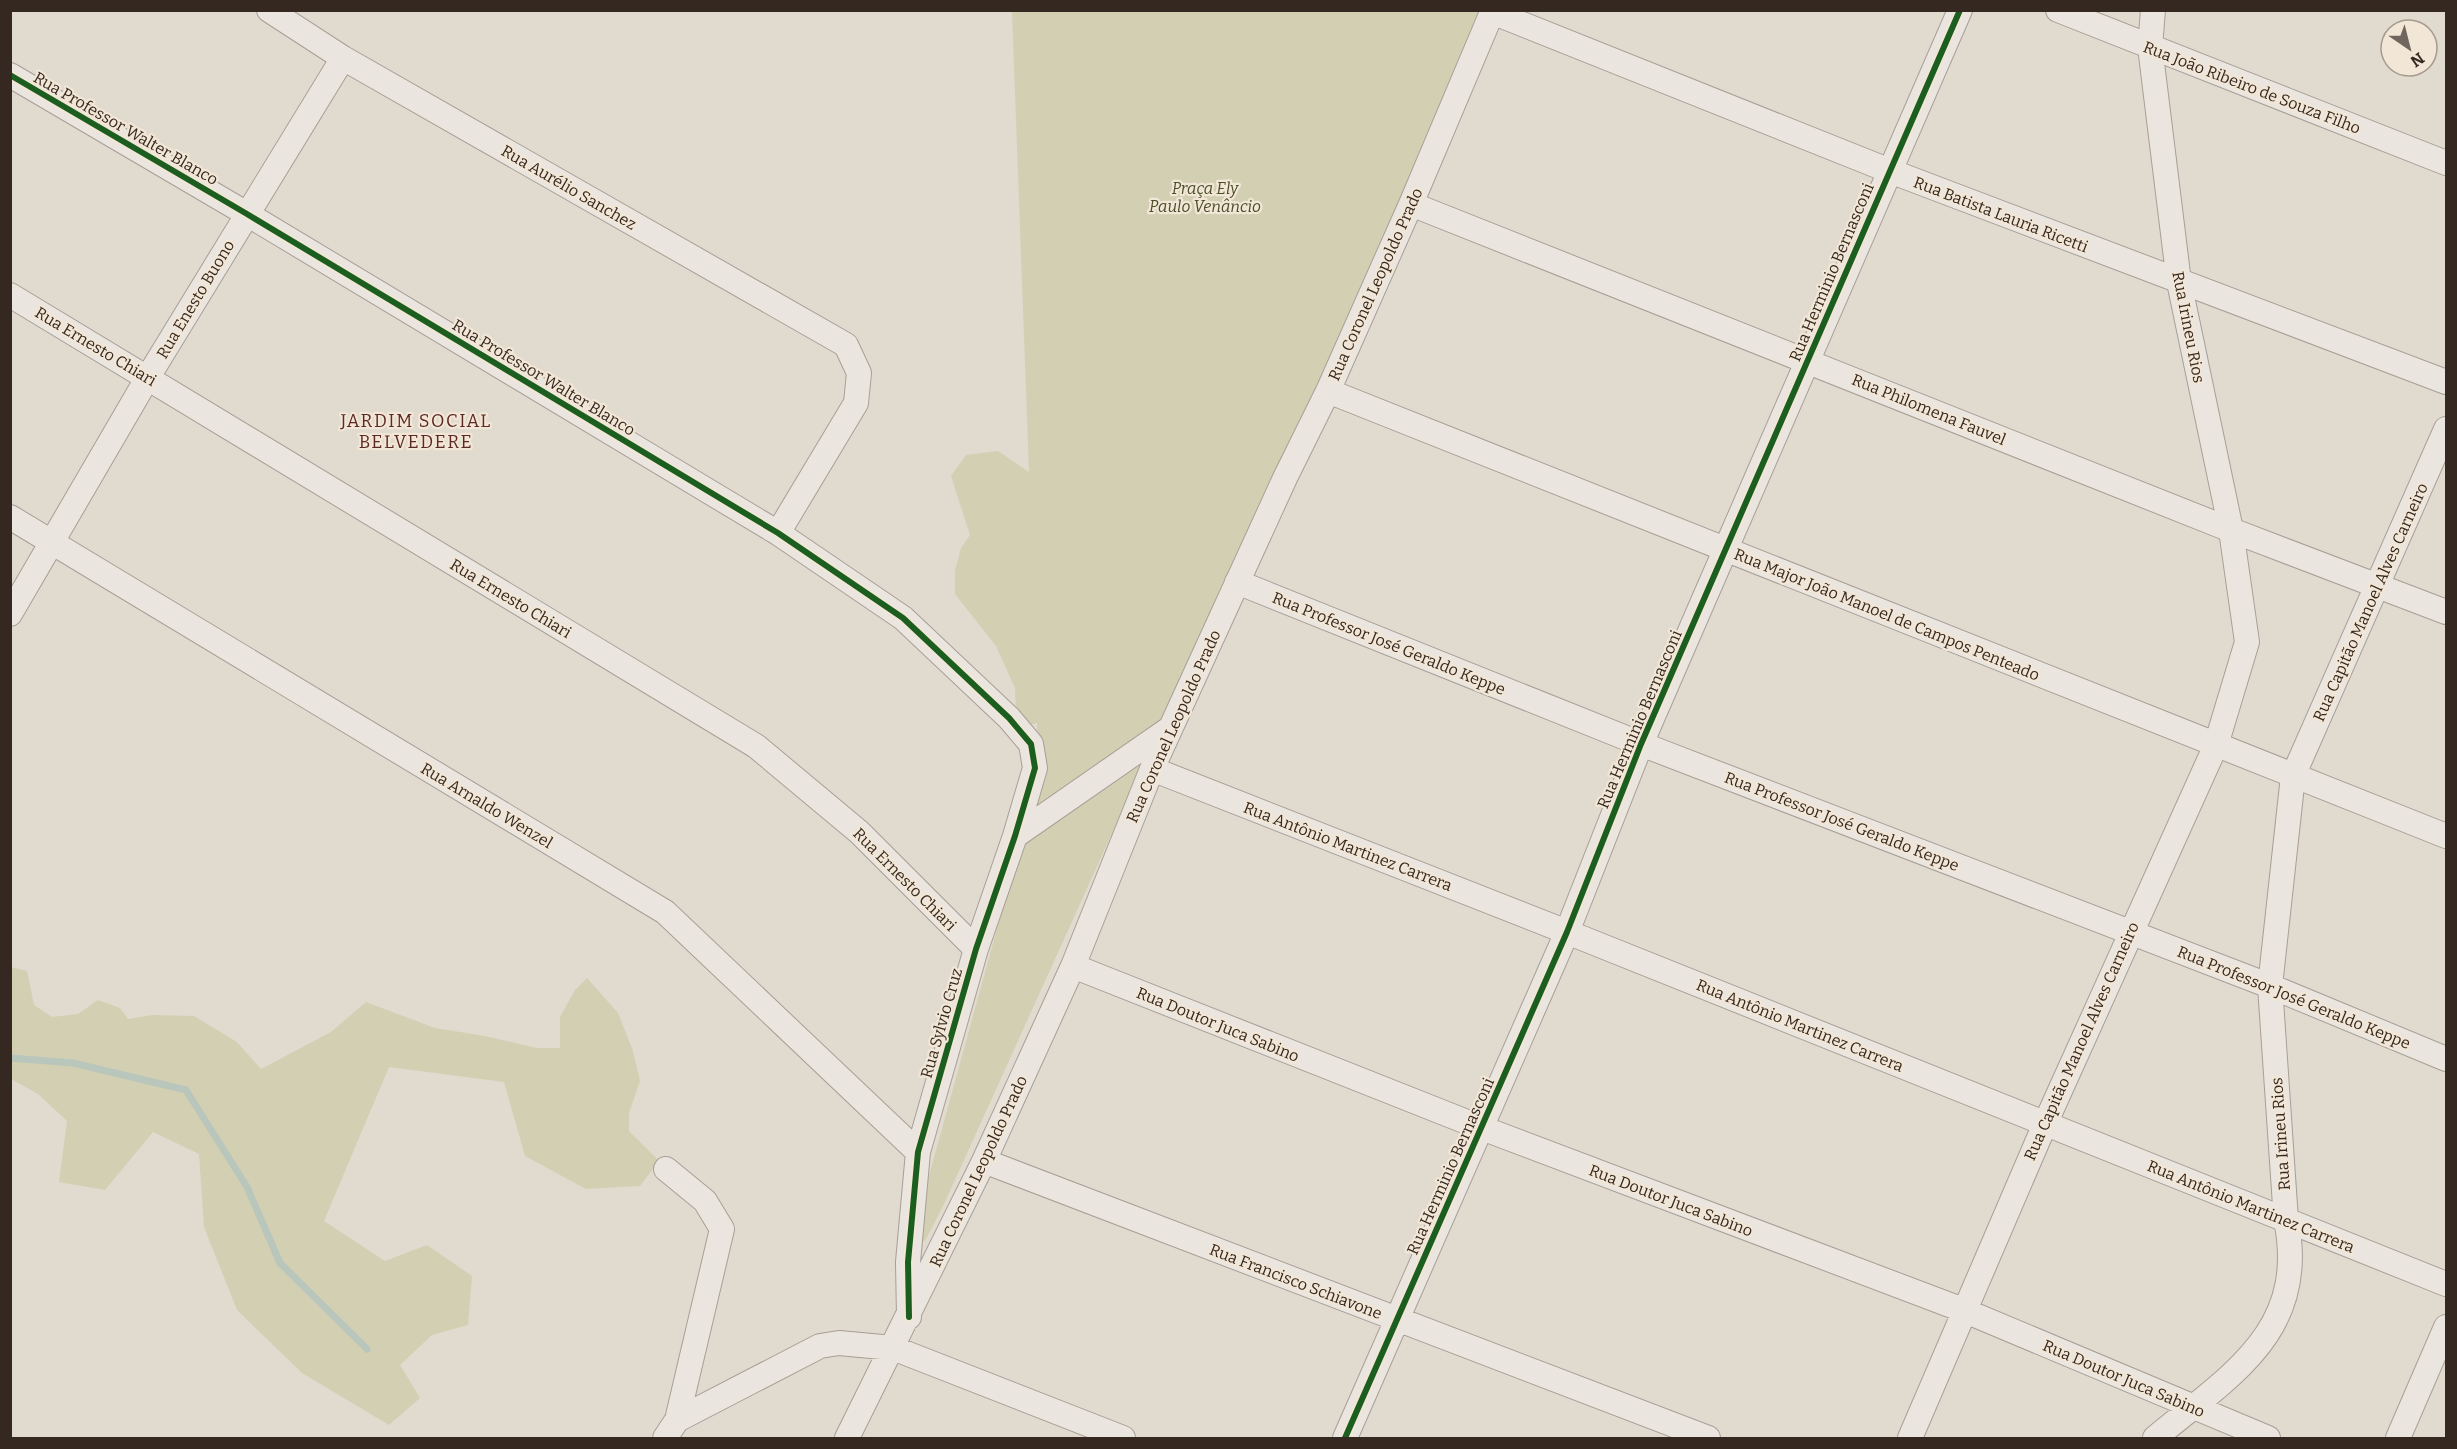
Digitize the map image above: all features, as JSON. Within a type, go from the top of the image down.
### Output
[{"type":"street","name":"Rua Aurélio Sanchez","points":[[269,10],[343,58],[846,345],[859,372],[855,403],[778,533]]},
{"type":"street","name":"Rua Herminio Bernasconi","points":[[1345,1438],[1567,932],[1641,744],[1960,10]]},
{"type":"street","name":"Rua João Ribeiro de Souza Filho","points":[[2058,10],[2446,164]]},
{"type":"street","name":"Rua Irineu Rios","points":[[2153,10],[2150,47],[2179,282],[2231,530],[2247,642]]},
{"type":"street","name":"Rua Batista Lauria Ricetti","points":[[1492,11],[1890,171],[2446,382]]},
{"type":"street","name":"Rua Coronel Leopoldo Prado","points":[[847,1438],[909,1317],[984,1161],[1072,966],[1170,728],[1328,391],[1411,204],[1492,11]]},
{"type":"street","name":"Rua Enesto Buono","points":[[10,614],[148,377],[343,58]]},
{"type":"street","name":"Rua Professor Walter Blanco","points":[[10,75],[247,214],[778,533],[903,618],[1009,718],[1031,744]]},
{"type":"street","name":"Rua Philomena Fauvel","points":[[1411,204],[2231,530],[2446,612]]},
{"type":"street","name":"Rua Ernesto Chiari","points":[[10,295],[756,747],[859,832],[976,949]]},
{"type":"street","name":"Rua Major João Manoel de Campos Penteado","points":[[1328,391],[2446,836]]},
{"type":"street","name":"Rua Capitão Manoel Alves Carneiro","points":[[2293,776],[2446,429]]},
{"type":"street","name":"Rua Arnaldo Wenzel","points":[[10,517],[665,912],[918,1152]]},
{"type":"street","name":"Rua Professor José Geraldo Keppe","points":[[1237,582],[1641,744],[2270,986],[2446,1059]]},
{"type":"street","name":"Rua Capitão Manoel Alves Carneiro","points":[[1910,1438],[1963,1310],[2130,931],[2216,745],[2247,642]]},
{"type":"street","points":[[1015,836],[1170,728]]},
{"type":"street","name":"Rua Sylvio Cruz","points":[[909,1317],[908,1262],[918,1152],[976,949],[1015,836],[1035,768],[1031,744]]},
{"type":"street","name":"Rua Antônio Martinez Carrera","points":[[1152,769],[1567,932],[2446,1284]]},
{"type":"street","name":"Rua Irineu Rios","points":[[2154,1438],[2224,1382],[2247,1360],[2266,1335],[2282,1307],[2292,1269],[2291,1244],[2286,1220],[2270,986],[2293,776]]},
{"type":"street","name":"Rua Doutor Juca Sabino","points":[[1072,966],[1482,1128],[1963,1310],[2268,1438]]},
{"type":"street","name":"Rua Francisco Schiavone","points":[[984,1161],[1708,1438]]},
{"type":"street","points":[[666,1169],[705,1201],[722,1229],[671,1429]]},
{"type":"street","points":[[2398,1438],[2446,1327]]},
{"type":"street","points":[[671,1429],[820,1346],[839,1342],[893,1348],[1123,1438]]},
{"type":"green space","name":"Praça Ely Paulo Venâncio","points":[[1012,11],[1486,11],[1428,153],[1196,648],[944,1204],[925,1241],[916,1238],[918,1216],[1039,776],[1037,723],[1026,726],[1016,712],[1015,688],[996,646],[955,594],[955,570],[961,548],[970,535],[951,476],[966,455],[998,451],[1029,472]]},
{"type":"green space","points":[[11,967],[27,971],[34,1005],[52,1017],[78,1014],[98,1000],[120,1008],[128,1019],[152,1015],[194,1016],[237,1042],[261,1069],[331,1032],[366,1002],[435,1028],[537,1048],[560,1048],[560,1017],[575,990],[587,978],[618,1013],[633,1051],[640,1081],[629,1113],[629,1131],[659,1161],[640,1186],[586,1189],[525,1156],[504,1082],[389,1067],[324,1221],[385,1261],[427,1245],[472,1276],[468,1325],[432,1335],[400,1365],[420,1398],[389,1425],[302,1373],[237,1310],[204,1227],[199,1154],[153,1132],[105,1190],[59,1182],[67,1121],[38,1094],[11,1079]]},
{"type":"waterway","points":[[10,1058],[73,1063],[186,1090],[247,1187],[280,1263],[367,1349]]},
{"type":"cycle path","points":[[1345,1438],[1567,932],[1641,744],[1960,10]]},
{"type":"cycle path","points":[[10,75],[247,214],[778,533],[903,618],[1009,718],[1031,744],[1035,768],[1015,836],[976,949],[918,1152],[908,1262],[909,1317]]},
{"type":"district","name":"JARDIM SOCIAL BELVEDERE","points":[[416,431]]}]
